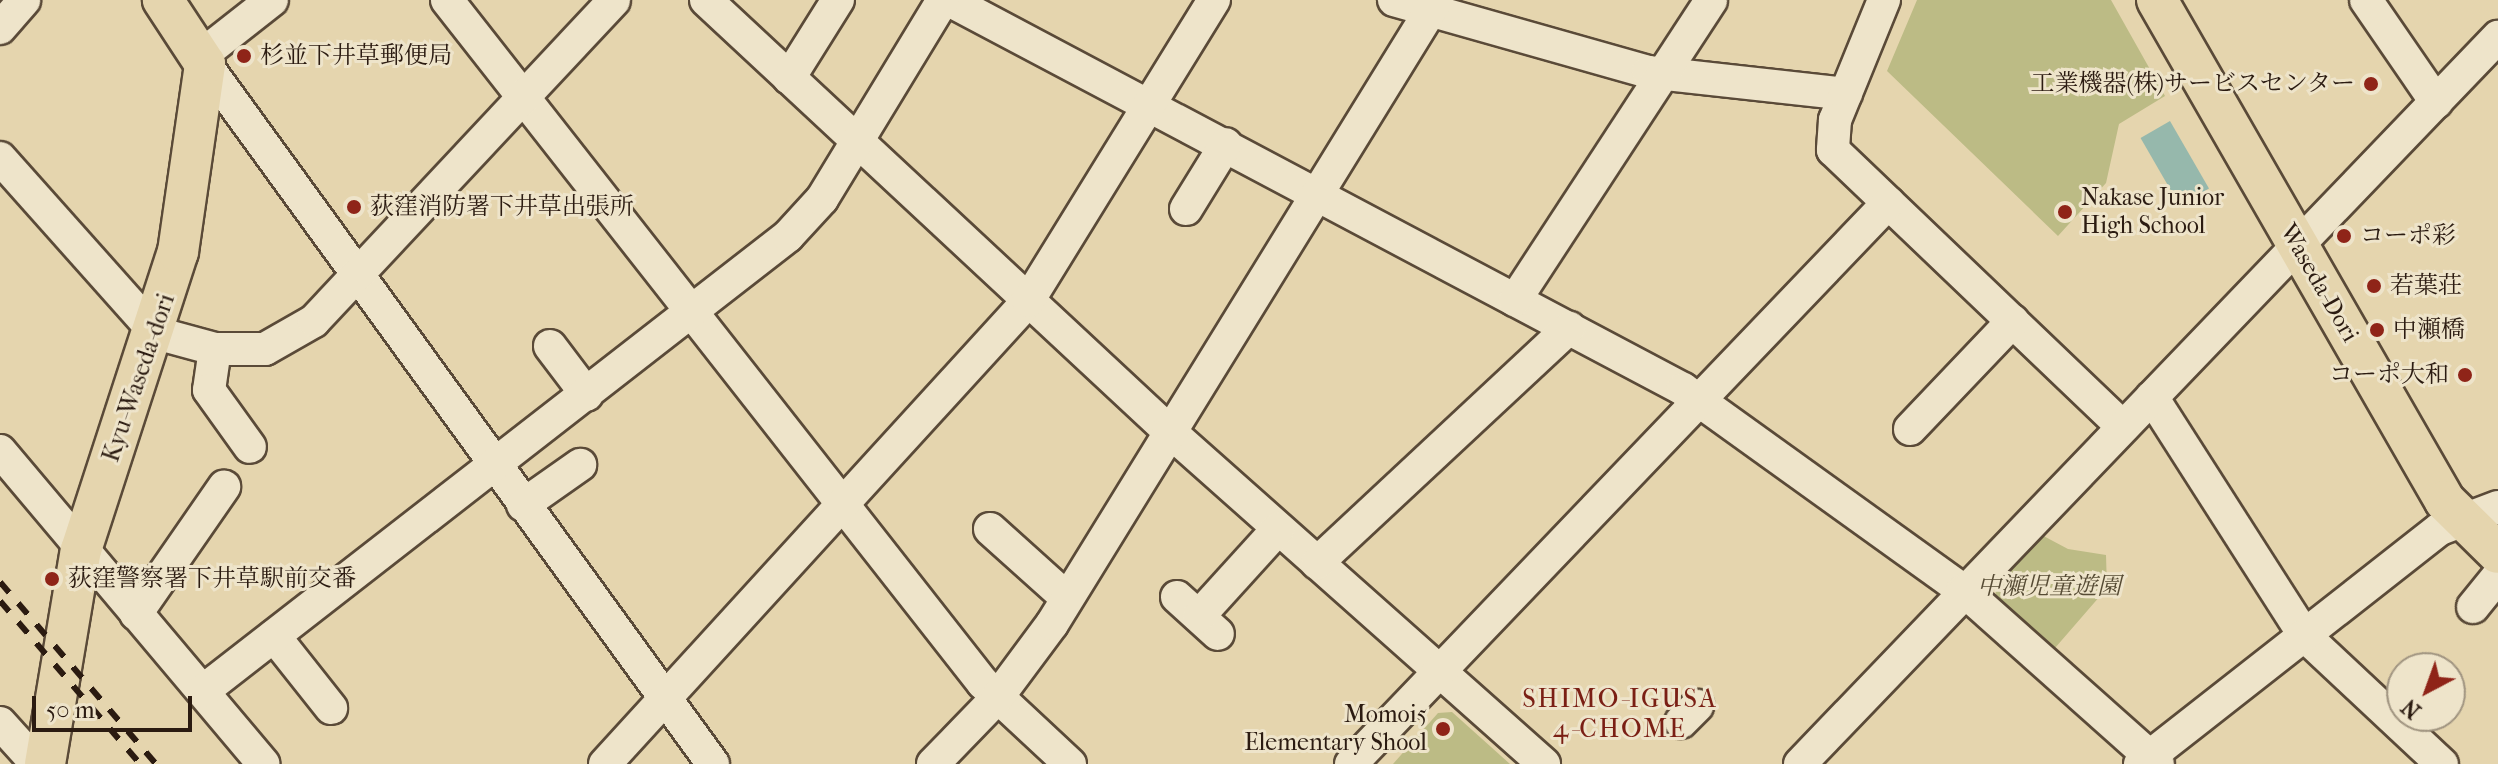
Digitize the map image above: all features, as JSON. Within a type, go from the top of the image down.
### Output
[{"type":"main road","points":[[163,0],[204,60]]},
{"type":"main road","name":"Waseda-Dori","points":[[2157,0],[2296,244],[2460,521],[2498,553]]},
{"type":"main road","name":"Kyu-Waseda-dori","points":[[45,764],[81,550],[156,333],[178,252],[204,60]]},
{"type":"street","points":[[0,28],[24,0]]},
{"type":"street","points":[[272,0],[204,60],[495,467],[713,764]]},
{"type":"street","points":[[0,158],[156,333],[215,349],[265,349],[291,338],[358,275],[614,0]]},
{"type":"street","points":[[706,0],[1168,430],[1544,764]]},
{"type":"street","points":[[789,78],[838,0]]},
{"type":"street","points":[[203,691],[495,467],[788,236],[859,142],[946,0],[1226,144],[1699,399],[1963,590],[2149,761],[2440,529],[2498,507]]},
{"type":"street","points":[[605,764],[1028,301],[1214,0]]},
{"type":"street","points":[[1394,0],[1434,5],[1663,75],[1846,94]]},
{"type":"street","points":[[1515,300],[1711,0]]},
{"type":"street","points":[[1884,0],[1846,94],[1833,150],[2123,427]]},
{"type":"street","points":[[2366,0],[2436,102]]},
{"type":"street","points":[[933,764],[997,698],[1067,598],[1168,430],[1434,5]]},
{"type":"street","points":[[464,7],[525,98],[997,698],[1070,764]]},
{"type":"street","points":[[1800,764],[1963,590],[2498,37]]},
{"type":"street","points":[[1186,209],[1226,144]]},
{"type":"street","points":[[1351,764],[1888,203]]},
{"type":"street","points":[[1910,429],[1934,387],[2013,321]]},
{"type":"street","points":[[1317,563],[1569,328]]},
{"type":"street","points":[[550,346],[587,395]]},
{"type":"street","points":[[215,349],[213,401],[250,447]]},
{"type":"street","points":[[2152,397],[2304,635],[2442,764]]},
{"type":"street","points":[[0,451],[264,764]]},
{"type":"street","points":[[523,505],[580,465]]},
{"type":"street","points":[[136,614],[224,487]]},
{"type":"street","points":[[990,529],[1067,598]]},
{"type":"street","points":[[1198,616],[1278,529]]},
{"type":"street","points":[[2473,607],[2498,576]]},
{"type":"street","points":[[274,636],[331,708]]},
{"type":"street","points":[[0,723],[37,764]]},
{"type":"green space","points":[[1917,0],[2111,0],[2165,96],[2119,124],[2106,183],[2058,236],[1887,71]]},
{"type":"green space","name":"中瀬児童遊園","points":[[2036,532],[2068,549],[2106,555],[2107,588],[2055,648],[1996,598],[1995,575]]},
{"type":"green space","points":[[1452,712],[1510,764],[1393,764],[1438,713]]},
{"type":"water","points":[[2170,121],[2209,189],[2180,206],[2141,138]]},
{"type":"railway","points":[[0,582],[156,764]]},
{"type":"railway","points":[[0,601],[140,764]]},
{"type":"place","name":"杉並下井草郵便局","points":[[244,56]]},
{"type":"place","name":"工業機器(株)サービスセンター","points":[[2371,84]]},
{"type":"place","name":"荻窪消防署下井草出張所","points":[[354,207]]},
{"type":"place","name":"Nakase Junior High School","points":[[2065,212]]},
{"type":"place","name":"コーポ彩","points":[[2344,236]]},
{"type":"place","name":"若葉荘","points":[[2374,286]]},
{"type":"place","name":"中瀬橋","points":[[2377,330]]},
{"type":"place","name":"コーポ大和","points":[[2465,375]]},
{"type":"place","name":"荻窪警察署下井草駅前交番","points":[[52,579]]},
{"type":"place","name":"Momoi5 Elementary Shool","points":[[1443,729]]},
{"type":"district","name":"SHIMO-IGUSA 4-CHOME","points":[[1620,714]]}]
